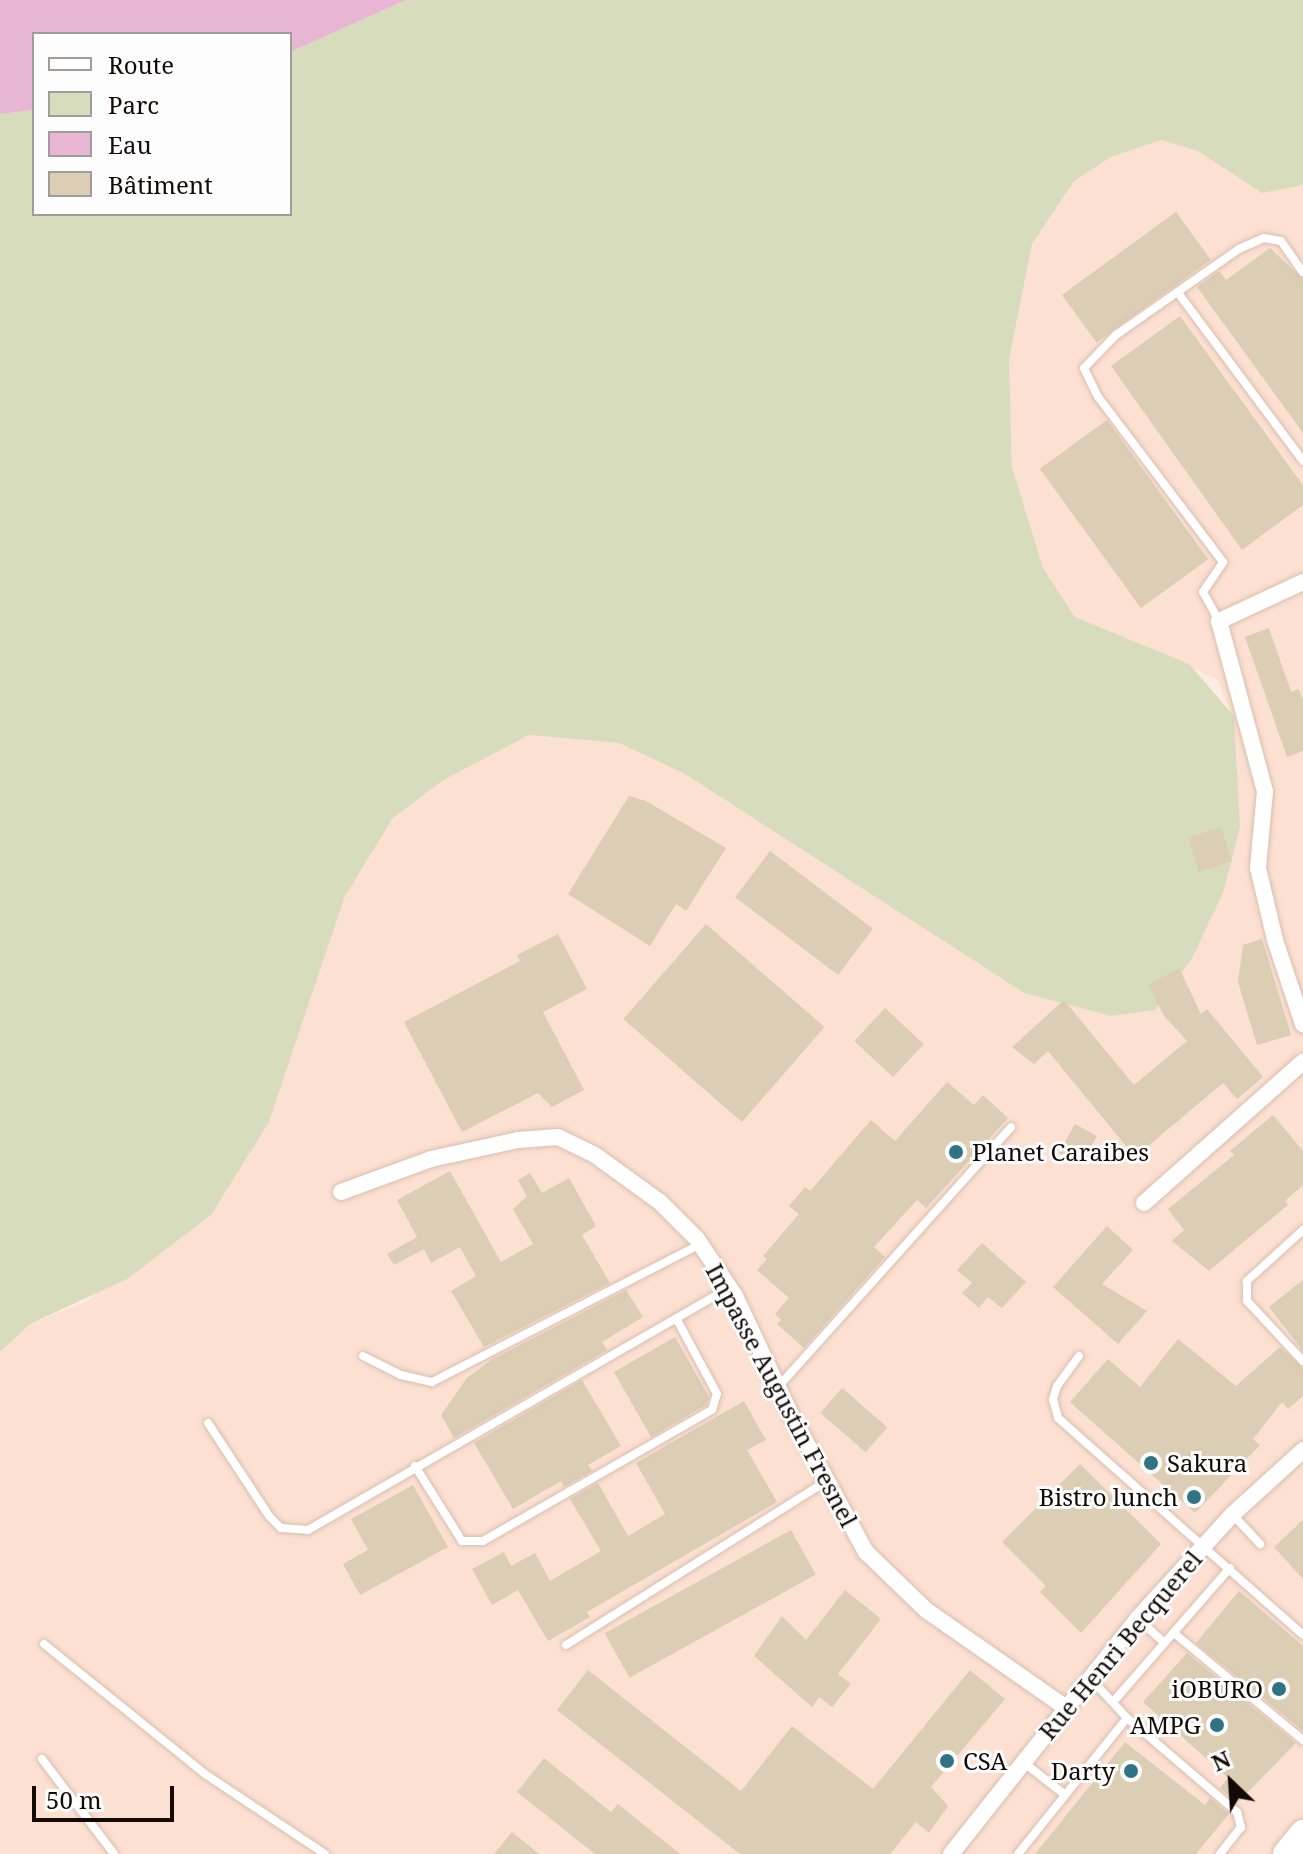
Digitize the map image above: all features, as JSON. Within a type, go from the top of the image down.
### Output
[{"type":"main road","points":[[1286,1854],[1303,1833]]},
{"type":"street","points":[[1303,582],[1219,621],[1265,791],[1258,868],[1275,940],[1303,1024]]},
{"type":"street","points":[[1144,1203],[1303,1062]]},
{"type":"street","name":"Impasse Augustin Fresnel","points":[[341,1192],[431,1159],[558,1137],[595,1155],[660,1202],[701,1244],[729,1287],[826,1481],[866,1552],[926,1610],[1065,1707]]},
{"type":"street","name":"Rue Henri Becquerel","points":[[951,1854],[1138,1618],[1233,1514],[1303,1450]]},
{"type":"lane","points":[[1219,621],[1203,592],[1223,562],[1098,397],[1084,368],[1116,335],[1179,294],[1239,249],[1264,238],[1281,241],[1303,272]]},
{"type":"lane","points":[[1179,294],[1303,461]]},
{"type":"lane","points":[[778,1387],[1011,1127]]},
{"type":"lane","points":[[1303,1230],[1247,1281],[1247,1301],[1303,1361]]},
{"type":"lane","points":[[363,1356],[401,1375],[432,1382],[701,1244]]},
{"type":"lane","points":[[208,1423],[281,1528],[308,1530],[729,1287]]},
{"type":"lane","points":[[415,1466],[462,1541],[483,1541],[712,1410],[717,1394],[676,1318]]},
{"type":"lane","points":[[1079,1356],[1057,1386],[1053,1399],[1058,1418],[1303,1635]]},
{"type":"lane","points":[[566,1645],[826,1481]]},
{"type":"lane","points":[[1233,1514],[1260,1544]]},
{"type":"lane","points":[[1113,1702],[1230,1568]]},
{"type":"lane","points":[[1138,1618],[1165,1643]]},
{"type":"lane","points":[[1174,1633],[1303,1740]]},
{"type":"lane","points":[[44,1644],[205,1774],[325,1854]]},
{"type":"lane","points":[[1090,1677],[1127,1718],[1237,1812],[1241,1827],[1220,1854]]},
{"type":"lane","points":[[1018,1854],[1127,1718]]},
{"type":"lane","points":[[42,1759],[114,1854]]},
{"type":"lane","points":[[1022,1761],[1064,1794]]},
{"type":"shaded area","points":[[1161,140],[1198,151],[1228,170],[1303,185],[1303,1854],[0,1854],[0,1352],[30,1324],[88,1301],[269,1122],[345,896],[393,818],[442,781],[529,735],[619,743],[685,774],[1024,993],[1111,1016],[1155,1010],[1192,958],[1233,716],[1217,679],[1075,617],[1043,568],[1012,467],[1009,360],[1032,244],[1074,180],[1111,157]]},
{"type":"green space","points":[[406,0],[1303,0],[1303,185],[1262,193],[1198,151],[1161,140],[1111,157],[1074,181],[1032,244],[1009,360],[1012,467],[1043,568],[1075,617],[1189,664],[1234,716],[1240,827],[1223,893],[1192,958],[1155,1010],[1111,1016],[1024,993],[685,774],[619,743],[529,735],[442,781],[393,818],[345,896],[269,1122],[211,1215],[127,1279],[30,1324],[0,1352],[0,114],[32,110],[32,216],[292,216],[292,51]]},
{"type":"water","points":[[0,0],[406,0],[292,51],[292,32],[32,32],[32,110],[0,114]]},
{"type":"building","points":[[1176,212],[1211,260],[1097,343],[1062,295]]},
{"type":"building","points":[[1270,248],[1303,279],[1303,433],[1197,287],[1219,271],[1226,280]]},
{"type":"building","points":[[1180,316],[1303,485],[1303,505],[1242,550],[1111,366]]},
{"type":"building","points":[[1107,420],[1208,559],[1141,608],[1040,469]]},
{"type":"building","points":[[1269,628],[1291,692],[1299,689],[1303,700],[1303,751],[1287,757],[1245,637]]},
{"type":"building","points":[[629,796],[646,801],[726,848],[686,911],[676,904],[650,946],[568,894]]},
{"type":"building","points":[[1221,827],[1232,861],[1199,872],[1188,838]]},
{"type":"building","points":[[770,851],[873,929],[838,975],[735,897]]},
{"type":"building","points":[[706,924],[824,1027],[742,1122],[623,1019]]},
{"type":"building","points":[[558,934],[587,989],[543,1012],[584,1090],[552,1107],[538,1093],[462,1132],[404,1022],[520,961],[517,955]]},
{"type":"building","points":[[1262,939],[1291,1035],[1257,1045],[1238,982],[1243,945]]},
{"type":"building","points":[[1179,968],[1201,1014],[1207,1009],[1263,1077],[1237,1099],[1223,1083],[1135,1157],[1048,1051],[1034,1064],[1012,1047],[1064,1000],[1134,1085],[1187,1041],[1164,1016],[1148,985]]},
{"type":"building","points":[[885,1008],[924,1044],[893,1077],[854,1041]]},
{"type":"building","points":[[947,1082],[974,1105],[983,1095],[1008,1118],[926,1208],[917,1200],[874,1247],[885,1257],[804,1348],[777,1324],[781,1320],[775,1314],[789,1298],[757,1270],[767,1259],[763,1256],[799,1214],[789,1206],[805,1187],[810,1191],[871,1120],[895,1141]]},
{"type":"building","points":[[1273,1115],[1303,1151],[1303,1185],[1285,1201],[1288,1205],[1209,1271],[1172,1241],[1184,1230],[1168,1209],[1234,1155],[1230,1151]]},
{"type":"building","points":[[1075,1124],[1097,1136],[1081,1165],[1059,1153]]},
{"type":"building","points":[[450,1171],[501,1262],[533,1244],[513,1209],[527,1196],[518,1180],[530,1173],[542,1193],[569,1178],[596,1226],[582,1235],[610,1283],[484,1347],[451,1291],[476,1276],[460,1247],[431,1263],[424,1249],[394,1265],[387,1254],[417,1237],[397,1200]]},
{"type":"building","points":[[1107,1226],[1133,1250],[1102,1284],[1147,1311],[1118,1344],[1053,1287]]},
{"type":"building","points":[[982,1243],[1026,1282],[1002,1308],[988,1297],[979,1308],[962,1293],[972,1283],[957,1270]]},
{"type":"building","points":[[1303,1280],[1303,1351],[1269,1307]]},
{"type":"building","points":[[626,1290],[643,1317],[602,1342],[607,1350],[454,1438],[441,1415],[467,1378],[491,1360]]},
{"type":"building","points":[[675,1337],[709,1397],[706,1405],[651,1437],[614,1372]]},
{"type":"building","points":[[1178,1339],[1236,1386],[1280,1347],[1303,1368],[1303,1396],[1288,1409],[1282,1402],[1253,1439],[1260,1445],[1195,1513],[1070,1402],[1108,1359],[1140,1387]]},
{"type":"building","points":[[582,1380],[621,1446],[588,1465],[592,1471],[564,1487],[561,1481],[513,1509],[474,1443]]},
{"type":"building","points":[[842,1388],[887,1427],[866,1452],[820,1413]]},
{"type":"building","points":[[744,1401],[766,1440],[747,1450],[777,1502],[587,1612],[590,1617],[548,1641],[518,1590],[492,1605],[472,1569],[504,1552],[511,1566],[535,1553],[550,1581],[601,1551],[570,1499],[598,1483],[628,1536],[665,1514],[636,1463]]},
{"type":"building","points":[[1080,1464],[1161,1544],[1081,1633],[1040,1592],[1046,1586],[1002,1542]]},
{"type":"building","points":[[413,1485],[448,1547],[360,1595],[343,1564],[368,1550],[351,1519]]},
{"type":"building","points":[[1303,1520],[1303,1579],[1274,1547]]},
{"type":"building","points":[[791,1530],[816,1575],[629,1678],[605,1633]]},
{"type":"building","points":[[845,1590],[881,1619],[838,1674],[851,1684],[832,1707],[819,1697],[812,1707],[754,1656],[782,1616],[806,1640]]},
{"type":"building","name":"iOBURO","points":[[1239,1591],[1303,1646],[1303,1731],[1196,1643]]},
{"type":"building","name":"AMPG","points":[[1187,1653],[1296,1743],[1237,1803],[1220,1788],[1228,1778],[1143,1702]]},
{"type":"building","points":[[588,1670],[741,1791],[792,1726],[873,1789],[970,1670],[1005,1699],[931,1787],[948,1806],[929,1833],[916,1822],[890,1854],[740,1854],[557,1710]]},
{"type":"building","name":"Darty","points":[[1125,1742],[1205,1805],[1210,1798],[1229,1814],[1196,1854],[1035,1854]]},
{"type":"building","points":[[544,1758],[611,1812],[618,1804],[680,1854],[595,1854],[517,1792]]},
{"type":"building","points":[[512,1832],[539,1854],[494,1854]]},
{"type":"place","name":"Planet Caraibes","points":[[956,1152]]},
{"type":"place","name":"Sakura","points":[[1151,1463]]},
{"type":"place","name":"Bistro lunch","points":[[1194,1497]]},
{"type":"place","name":"iOBURO","points":[[1279,1689]]},
{"type":"place","name":"AMPG","points":[[1217,1725]]},
{"type":"place","name":"CSA","points":[[947,1761]]},
{"type":"place","name":"Darty","points":[[1131,1771]]}]
